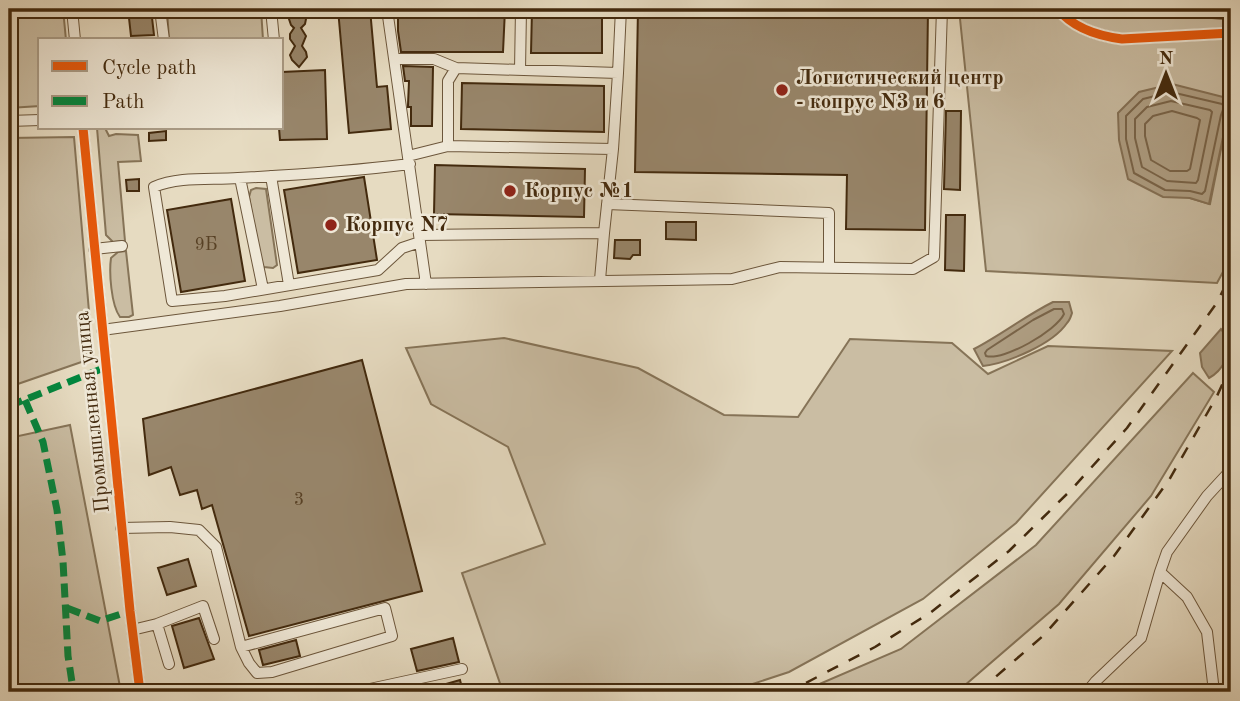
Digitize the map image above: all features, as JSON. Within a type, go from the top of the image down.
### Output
[{"type":"street","points":[[72,9],[75,38]]},
{"type":"street","points":[[160,9],[164,38]]},
{"type":"street","points":[[271,9],[274,38]]},
{"type":"street","points":[[387,9],[426,284]]},
{"type":"street","points":[[520,70],[521,9]]},
{"type":"street","points":[[600,280],[613,149],[621,9]]},
{"type":"street","points":[[102,330],[279,306],[406,284],[732,279],[780,267],[914,269],[934,257],[942,9]]},
{"type":"street","points":[[1058,9],[1070,22],[1108,37],[1231,33]]},
{"type":"street","points":[[394,59],[434,59],[456,68],[618,73]]},
{"type":"street","points":[[449,146],[448,81],[456,68]]},
{"type":"street","points":[[9,121],[38,120]]},
{"type":"street","name":"Промышленная улица","points":[[83,130],[121,528],[140,692]]},
{"type":"street","points":[[604,233],[420,238],[402,248],[378,270],[225,296],[172,301],[154,187],[167,181],[350,171],[409,160],[449,146],[613,149]]},
{"type":"street","points":[[271,176],[289,285]]},
{"type":"street","points":[[240,178],[263,289]]},
{"type":"street","points":[[607,204],[829,213],[829,268]]},
{"type":"street","points":[[94,249],[122,246]]},
{"type":"street","points":[[1087,692],[1141,638],[1167,552],[1207,496],[1231,470]]},
{"type":"street","points":[[121,528],[170,527],[199,530],[216,547],[241,647],[257,673],[272,672],[392,636],[385,608],[241,647]]},
{"type":"street","points":[[1160,572],[1187,597],[1206,632],[1213,692]]},
{"type":"street","points":[[132,630],[157,624],[203,606],[214,639]]},
{"type":"street","points":[[157,624],[169,664]]},
{"type":"street","points":[[356,692],[462,669]]},
{"type":"shaded area","points":[[9,9],[63,9],[66,38],[38,38],[38,106],[9,108]]},
{"type":"shaded area","points":[[167,9],[261,9],[263,38],[169,38]]},
{"type":"shaded area","points":[[959,9],[1089,9],[1231,20],[1231,99],[1231,257],[1217,283],[986,271]],"holes":[[[1231,99],[1210,204],[1190,198]]]},
{"type":"shaded area","points":[[97,130],[106,130],[109,136],[138,135],[141,161],[118,162],[125,241],[113,242],[106,235]]},
{"type":"shaded area","points":[[74,137],[93,358],[9,387],[9,138]]},
{"type":"shaded area","points":[[266,189],[277,265],[273,268],[264,267],[260,262],[249,197],[251,190]]},
{"type":"shaded area","points":[[126,251],[133,315],[120,317],[113,297],[110,264],[111,258],[118,252]]},
{"type":"shaded area","points":[[504,338],[638,368],[724,415],[798,417],[850,339],[952,343],[988,374],[1048,346],[1172,351],[1016,523],[923,599],[789,672],[728,692],[503,692],[462,573],[545,544],[508,447],[431,404],[406,348]]},
{"type":"shaded area","points":[[1193,373],[1214,392],[1151,496],[1059,604],[957,692],[801,692],[901,649],[1036,545]]},
{"type":"shaded area","points":[[70,425],[121,692],[9,692],[9,438]]},
{"type":"water","points":[[1172,84],[1231,99],[1209,204],[1190,198],[1163,197],[1128,179],[1119,140],[1118,113],[1139,92]]},
{"type":"water","points":[[1053,302],[1069,302],[1072,313],[1060,331],[1029,351],[983,366],[974,349]]},
{"type":"water","points":[[1221,329],[1228,339],[1229,350],[1222,367],[1209,378],[1202,367],[1200,353]]},
{"type":"building","points":[[128,9],[151,9],[154,35],[131,36]]},
{"type":"building","points":[[338,9],[370,9],[377,87],[387,86],[391,129],[349,133]]},
{"type":"building","points":[[398,9],[505,9],[503,52],[401,52]]},
{"type":"building","points":[[532,9],[602,9],[602,53],[531,53]]},
{"type":"building","name":"Логистический центр - копрус N3 и 6","points":[[638,9],[928,9],[925,230],[846,229],[847,175],[635,172]]},
{"type":"building","points":[[291,14],[303,14],[306,19],[301,28],[306,36],[302,46],[307,57],[299,67],[290,55],[295,46],[290,39],[294,28],[289,19]]},
{"type":"building","points":[[403,66],[433,67],[432,126],[411,126],[411,107],[408,107],[409,81],[405,81]]},
{"type":"building","points":[[325,70],[327,139],[280,140],[279,130],[284,130],[284,72]]},
{"type":"building","points":[[462,83],[604,86],[604,132],[461,129]]},
{"type":"building","points":[[946,111],[961,111],[960,190],[944,189]]},
{"type":"building","points":[[166,131],[166,140],[149,141],[149,133]]},
{"type":"building","name":"Корпус №1","points":[[435,165],[585,169],[584,217],[434,214]]},
{"type":"building","name":"Корпус N7","points":[[364,177],[377,260],[298,273],[284,190]]},
{"type":"building","points":[[139,179],[139,191],[127,191],[126,180]]},
{"type":"building","points":[[231,199],[245,281],[181,292],[167,210]]},
{"type":"building","points":[[946,215],[965,215],[964,271],[945,270]]},
{"type":"building","points":[[666,222],[696,222],[696,240],[666,239]]},
{"type":"building","points":[[615,240],[640,240],[640,255],[633,255],[630,259],[614,258]]},
{"type":"building","points":[[362,360],[422,591],[249,636],[212,505],[202,509],[197,490],[180,495],[171,467],[149,475],[143,419]]},
{"type":"building","points":[[188,559],[196,586],[167,595],[158,568]]},
{"type":"building","points":[[199,618],[214,659],[184,668],[172,626]]},
{"type":"building","points":[[453,638],[459,662],[417,671],[411,649]]},
{"type":"building","points":[[296,640],[300,656],[263,665],[259,650]]},
{"type":"building","points":[[460,680],[463,692],[425,692],[425,690]]},
{"type":"railway","points":[[784,692],[875,647],[930,613],[1009,551],[1071,490],[1127,428],[1216,304],[1231,275]]},
{"type":"railway","points":[[978,692],[1043,636],[1114,556],[1169,480],[1217,396],[1231,365]]},
{"type":"marked path","points":[[9,406],[106,367]]},
{"type":"marked path","points":[[25,400],[43,442],[57,510],[73,689]]},
{"type":"marked path","points":[[67,608],[100,621],[130,611]]},
{"type":"cycle path","points":[[1058,9],[1064,16],[1087,30],[1122,39],[1231,33]]},
{"type":"cycle path","points":[[83,130],[140,692]]},
{"type":"place","name":"Логистический центр - копрус N3 и 6","points":[[782,90]]},
{"type":"place","name":"Корпус №1","points":[[510,191]]},
{"type":"place","name":"Корпус N7","points":[[331,225]]}]
